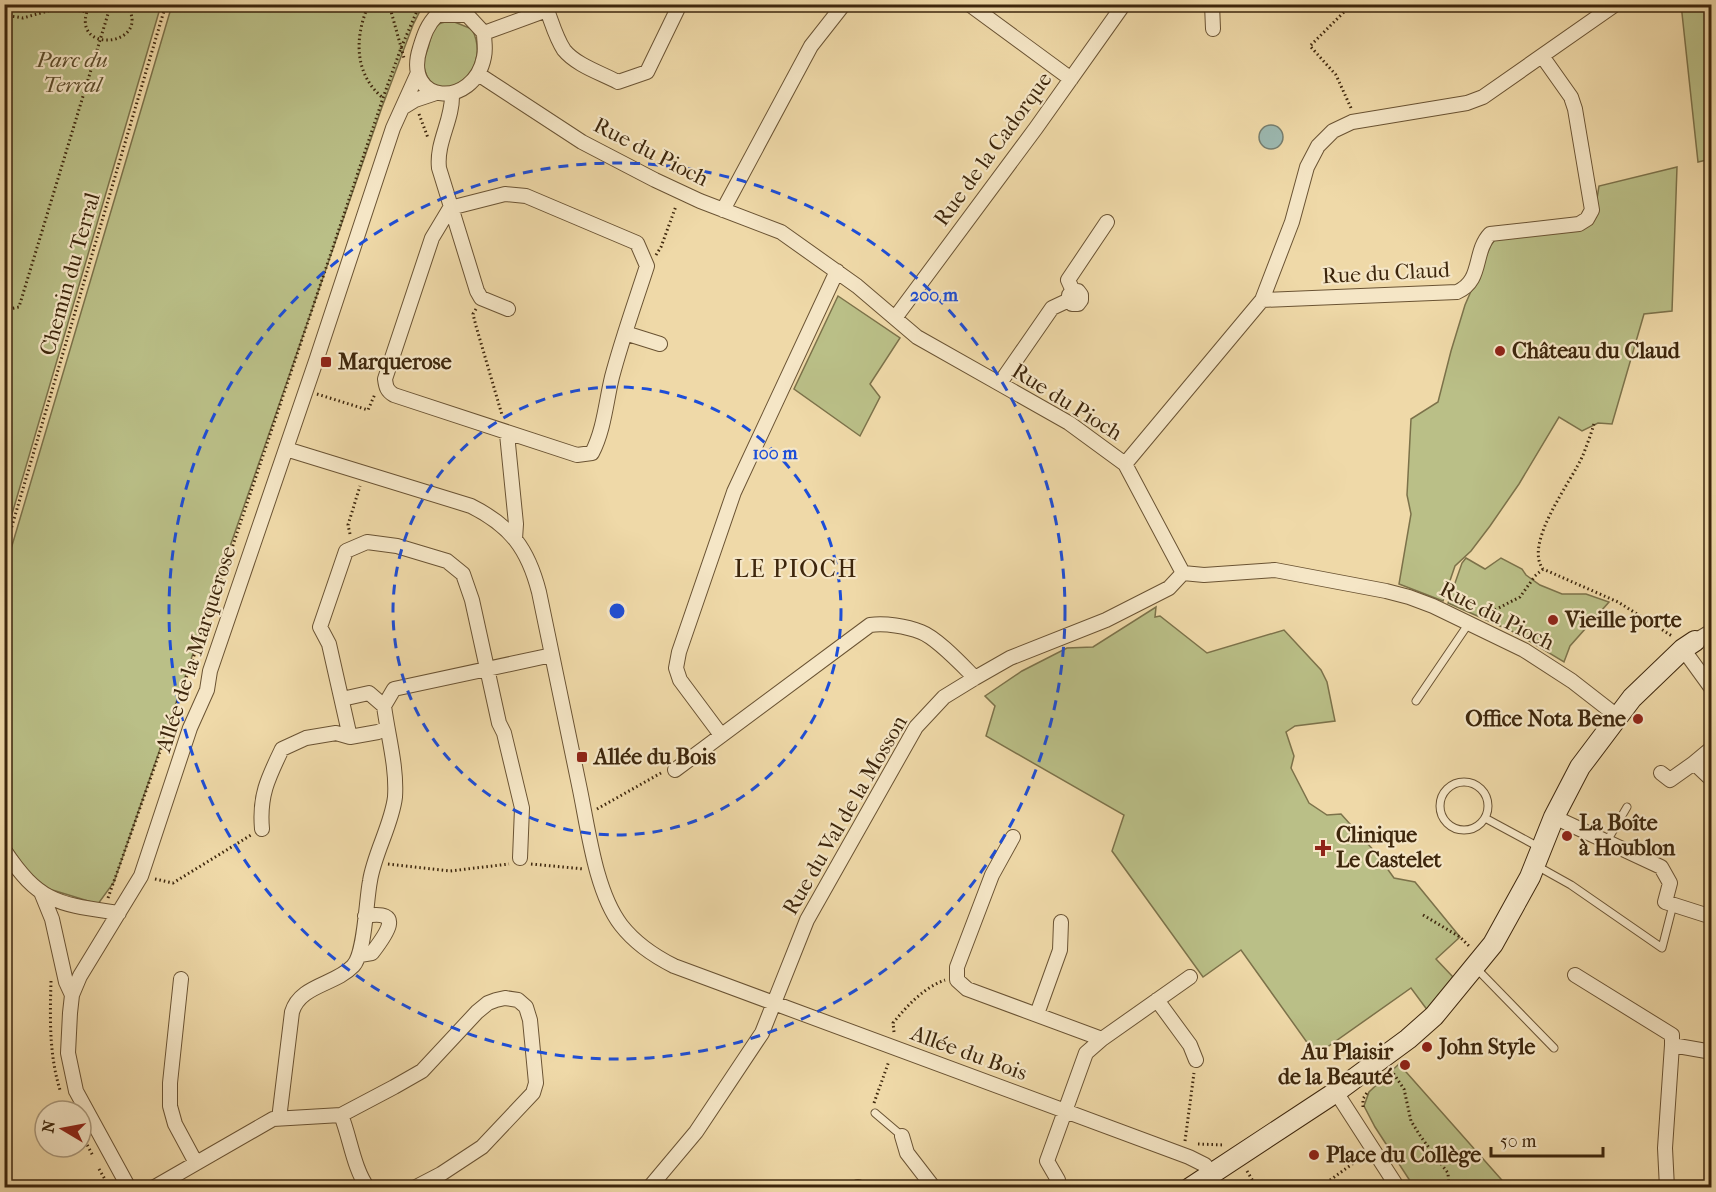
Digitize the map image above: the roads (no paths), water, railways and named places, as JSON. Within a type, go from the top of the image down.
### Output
[{"type":"street","points":[[484,33],[546,7],[559,42],[566,52],[574,59],[618,82],[647,72],[680,4]]},
{"type":"street","points":[[723,210],[811,46],[844,4]]},
{"type":"street","name":"Rue de la Cadorque","points":[[895,318],[1124,4]]},
{"type":"street","points":[[1212,4],[1213,29]]},
{"type":"street","points":[[1125,464],[1262,300],[1292,222],[1307,167],[1318,146],[1333,131],[1352,122],[1483,98],[1616,4]]},
{"type":"street","points":[[975,6],[1071,79]]},
{"type":"street","points":[[402,108],[415,100],[436,93],[452,94],[468,86],[478,74],[484,57],[484,33],[461,10],[440,10],[425,32],[418,53],[417,75],[426,87],[436,93]]},
{"type":"street","name":"Rue du Claud","points":[[1262,300],[1457,292],[1468,287],[1474,275],[1484,240],[1490,234],[1579,224],[1587,219],[1592,210],[1575,109],[1571,97],[1542,56]]},
{"type":"street","name":"Rue du Pioch","points":[[478,74],[582,142],[681,192],[780,232],[837,271],[917,337],[1069,423],[1125,464],[1183,573],[1204,575],[1275,570],[1410,597],[1524,650],[1572,681],[1617,717]]},
{"type":"street","name":"Allée de la Marquerose","points":[[129,1188],[76,1091],[68,1053],[72,995],[80,976],[141,876],[190,728],[207,690],[210,671],[393,128],[417,75]]},
{"type":"street","points":[[452,94],[452,111],[437,157],[450,208],[481,298],[508,309]]},
{"type":"street","points":[[505,194],[526,196],[637,243],[647,266],[604,407],[598,441],[592,453],[577,455],[507,434],[389,392],[386,387],[386,379],[428,249],[450,208],[505,194]]},
{"type":"street","points":[[1000,383],[1052,308],[1071,296],[1068,280],[1107,222]]},
{"type":"street","points":[[721,735],[680,680],[676,668],[679,652],[734,492],[837,271]]},
{"type":"street","points":[[625,333],[660,344]]},
{"type":"street","points":[[507,434],[516,524],[515,540]]},
{"type":"street","name":"Allée du Bois","points":[[286,449],[471,506],[497,520],[515,540],[533,569],[597,870],[606,898],[621,924],[644,949],[674,966],[1065,1111],[1188,1149],[1211,1173]]},
{"type":"street","points":[[350,737],[329,644],[320,627],[346,550],[367,542],[397,546],[447,561],[463,574],[472,600],[486,670],[522,808],[520,858]]},
{"type":"street","name":"Rue du Val de la Mosson","points":[[649,1188],[696,1132],[762,1033],[807,920],[916,727],[944,698],[975,678],[1010,658],[1106,620],[1169,588],[1183,573]]},
{"type":"street","points":[[675,770],[870,625],[881,623],[922,632],[949,653],[975,678]]},
{"type":"street","points":[[1190,1188],[1382,1060],[1434,1016],[1475,959],[1493,944],[1535,865],[1554,817],[1580,766],[1632,698],[1696,646]]},
{"type":"street","points":[[1696,646],[1712,668]]},
{"type":"street","points":[[1696,646],[1712,689]]},
{"type":"street","points":[[279,1119],[295,1003],[303,995],[352,967],[360,955],[370,878],[394,800],[395,781],[384,706],[394,690],[552,655]]},
{"type":"street","points":[[342,699],[369,693],[384,706]]},
{"type":"street","points":[[262,829],[260,807],[266,782],[282,749],[306,738],[336,733],[350,737],[387,728]]},
{"type":"street","points":[[1661,773],[1670,780],[1712,748]]},
{"type":"street","points":[[1694,763],[1712,780]]},
{"type":"street","points":[[1554,817],[1661,867],[1670,883],[1665,902],[1712,917]]},
{"type":"street","points":[[1013,837],[992,875],[957,968],[957,980],[967,989],[1102,1039]]},
{"type":"street","points":[[4,850],[23,877],[51,899],[60,903],[120,913]]},
{"type":"street","points":[[40,892],[52,919],[66,982],[72,995]]},
{"type":"street","points":[[360,955],[372,953],[389,931],[386,917],[379,913],[365,916]]},
{"type":"street","points":[[1037,1014],[1060,950],[1061,922]]},
{"type":"street","points":[[1575,975],[1672,1035],[1665,1148],[1667,1188]]},
{"type":"street","points":[[1055,1188],[1058,1180],[1047,1161],[1086,1053],[1102,1039],[1190,977]]},
{"type":"street","points":[[181,979],[170,1083],[170,1106],[175,1124],[196,1163]]},
{"type":"street","points":[[153,1188],[273,1119],[341,1115],[422,1071],[488,1003],[505,998],[518,1000],[526,1007],[530,1020],[536,1083],[533,1093],[482,1147],[441,1174],[414,1188]]},
{"type":"street","points":[[1157,1000],[1190,1045],[1196,1060]]},
{"type":"street","points":[[1672,1045],[1712,1052]]},
{"type":"street","points":[[1336,1092],[1398,1188]]},
{"type":"street","points":[[341,1115],[368,1188]]},
{"type":"street","points":[[902,1136],[907,1153],[934,1188]]},
{"type":"lane","points":[[1416,701],[1469,623]]},
{"type":"lane","points":[[1467,782],[1474,784],[1486,795],[1488,802],[1485,818],[1473,829],[1456,830],[1443,819],[1440,804],[1442,797],[1452,785],[1467,782]]},
{"type":"lane","points":[[1607,841],[1627,807]]},
{"type":"lane","points":[[1485,818],[1542,846]]},
{"type":"lane","points":[[1535,865],[1571,885],[1662,948],[1673,905]]},
{"type":"lane","points":[[1475,959],[1554,1048]]},
{"type":"lane","points":[[875,1113],[902,1136]]},
{"type":"water","points":[[1271,125],[1279,129],[1283,137],[1279,145],[1271,149],[1263,145],[1259,137],[1263,129]]},
{"type":"place","name":"Château du Claud","points":[[1500,351]]},
{"type":"place","name":"Marquerose","points":[[326,362]]},
{"type":"place","name":"Vieille porte","points":[[1553,620]]},
{"type":"place","name":"Office Nota Bene","points":[[1638,719]]},
{"type":"place","name":"Allée du Bois","points":[[582,757]]},
{"type":"place","name":"La Boîte à Houblon","points":[[1567,836]]},
{"type":"place","name":"Clinique Le Castelet","points":[[1323,848]]},
{"type":"place","name":"John Style","points":[[1427,1047]]},
{"type":"place","name":"Au Plaisir de la Beauté","points":[[1405,1065]]},
{"type":"place","name":"Place du Collège","points":[[1314,1155]]},
{"type":"district","name":"LE PIOCH","points":[[796,569]]},
{"type":"park label","name":"Parc du Terral","points":[[72,72]]}]
